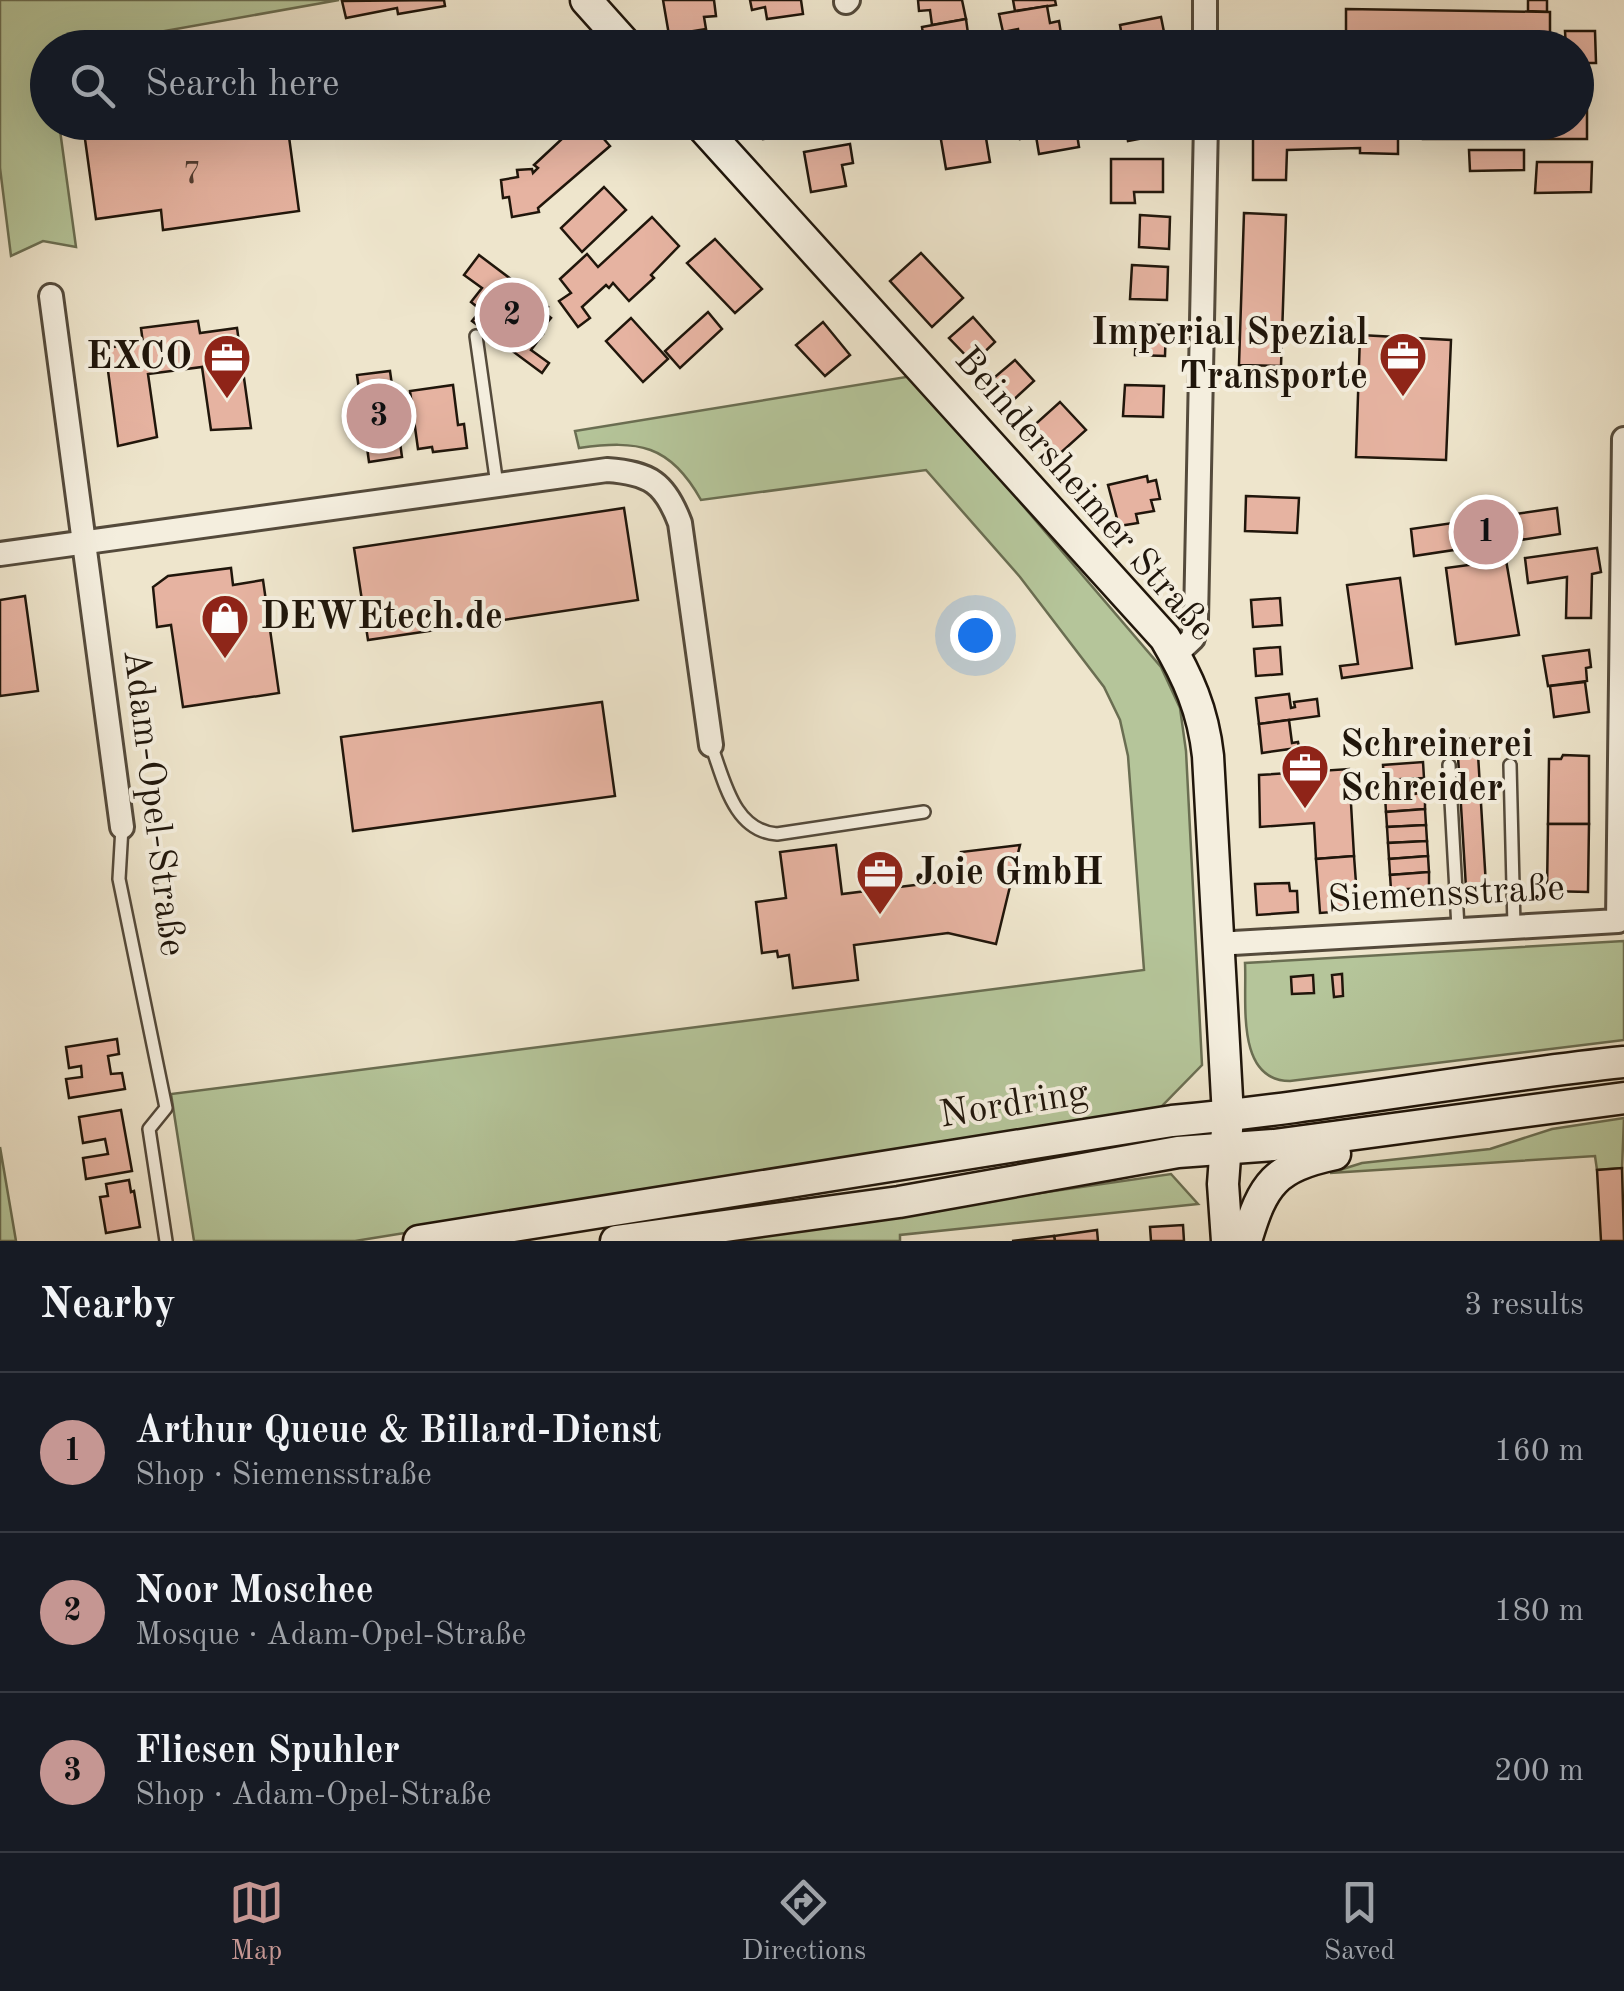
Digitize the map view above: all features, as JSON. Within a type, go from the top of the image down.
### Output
[{"type":"main road","points":[[586,0],[613,30]]},
{"type":"main road","name":"Beindersheimer Straße","points":[[714,140],[1165,638],[1198,701],[1204,727],[1228,1116],[1224,1184],[1227,1241]]},
{"type":"main road","name":"Nordring","points":[[419,1241],[1134,1127],[1286,1110],[1538,1071],[1624,1062]]},
{"type":"main road","name":"Nordring","points":[[616,1241],[899,1202],[1178,1152],[1274,1145],[1624,1098]]},
{"type":"main road","name":"Nordring","points":[[1246,1241],[1265,1189],[1280,1173],[1302,1161],[1563,1105]]},
{"type":"street","points":[[1205,0],[1206,30]]},
{"type":"street","points":[[1175,655],[1192,638],[1196,620],[1206,140]]},
{"type":"street","name":"Adam-Opel-Straße","points":[[51,296],[122,827]]},
{"type":"street","name":"Siemensstraße","points":[[1216,944],[1618,921],[1624,439]]},
{"type":"street","points":[[0,554],[620,470],[654,480],[672,500],[680,523],[711,744]]},
{"type":"lane","points":[[476,336],[497,486]]},
{"type":"lane","points":[[711,744],[742,816],[762,833],[924,812]]},
{"type":"lane","points":[[1449,765],[1458,928]]},
{"type":"lane","points":[[1510,765],[1514,926]]},
{"type":"lane","name":"Adam-Opel-Straße","points":[[122,827],[119,879],[166,1108],[149,1129],[166,1241]]},
{"type":"green space","points":[[0,0],[339,0],[170,30],[30,30],[30,140],[61,140],[76,247],[43,241],[11,256],[0,168]]},
{"type":"green space","points":[[912,376],[1161,667],[1180,708],[1186,751],[1202,1065],[1156,1112],[355,1241],[194,1241],[171,1094],[1144,970],[1128,756],[1120,720],[1104,687],[1020,577],[926,470],[701,500],[677,467],[664,457],[635,446],[579,448],[575,431]]},
{"type":"green space","points":[[1624,941],[1624,1040],[1290,1081],[1272,1077],[1260,1068],[1252,1054],[1246,1017],[1245,963]]},
{"type":"green space","points":[[1624,1118],[1622,1168],[1597,1170],[1595,1156],[1330,1173],[1362,1163],[1490,1149],[1552,1129]]},
{"type":"green space","points":[[0,1147],[16,1241],[0,1241]]},
{"type":"green space","points":[[1171,1174],[1198,1204],[900,1235],[900,1241],[711,1241]]},
{"type":"building","points":[[444,0],[445,6],[398,14],[397,8],[346,18],[342,1]]},
{"type":"building","points":[[663,0],[714,0],[716,16],[704,17],[706,29],[668,30]]},
{"type":"building","points":[[750,0],[801,0],[803,14],[767,19],[765,7],[752,10]]},
{"type":"building","points":[[918,0],[962,0],[966,19],[932,25],[930,10],[919,11]]},
{"type":"building","points":[[1013,0],[1055,0],[1056,5],[1015,11]]},
{"type":"building","points":[[1528,0],[1547,0],[1547,12],[1528,11]]},
{"type":"building","points":[[1047,6],[1050,23],[1059,21],[1060,30],[1003,30],[999,14]]},
{"type":"building","points":[[1346,9],[1550,12],[1550,30],[1346,30]]},
{"type":"building","points":[[1161,17],[1164,30],[1121,30],[1120,25]]},
{"type":"building","points":[[966,19],[968,30],[922,30],[922,27]]},
{"type":"building","points":[[85,140],[289,140],[299,211],[163,230],[161,210],[96,219]]},
{"type":"building","points":[[561,140],[605,140],[610,146],[538,208],[539,212],[512,217],[509,197],[503,198],[501,180],[518,177],[517,170],[532,169],[533,173],[538,168],[534,165]]},
{"type":"building","points":[[941,140],[986,140],[990,162],[946,169]]},
{"type":"building","points":[[1037,140],[1078,140],[1079,147],[1039,154]]},
{"type":"building","points":[[1253,140],[1398,140],[1398,154],[1360,153],[1360,148],[1287,150],[1286,180],[1253,180]]},
{"type":"building","points":[[850,144],[853,163],[842,165],[846,186],[811,192],[804,152]]},
{"type":"building","points":[[1469,150],[1524,150],[1524,170],[1470,171]]},
{"type":"building","points":[[1111,159],[1163,159],[1163,192],[1134,192],[1135,203],[1111,203]]},
{"type":"building","points":[[1537,162],[1592,162],[1591,192],[1535,193]]},
{"type":"building","points":[[604,187],[626,210],[582,252],[561,228]]},
{"type":"building","points":[[1244,213],[1286,215],[1281,366],[1239,365]]},
{"type":"building","points":[[1140,215],[1170,217],[1169,249],[1139,247]]},
{"type":"building","points":[[652,217],[679,246],[651,275],[654,278],[629,301],[613,283],[609,288],[606,285],[582,307],[590,318],[578,327],[559,301],[571,293],[560,279],[587,254],[598,267]]},
{"type":"building","points":[[715,239],[762,289],[735,313],[687,263]]},
{"type":"building","points":[[921,253],[963,298],[932,327],[890,281]]},
{"type":"building","points":[[479,255],[548,307],[544,312],[551,318],[546,324],[539,319],[533,327],[543,334],[531,350],[549,363],[542,373],[472,321],[481,310],[471,302],[482,288],[464,275]]},
{"type":"building","points":[[1132,265],[1168,267],[1167,300],[1130,299]]},
{"type":"building","points":[[708,312],[722,329],[680,368],[665,351]]},
{"type":"building","points":[[973,317],[995,342],[973,363],[949,338]]},
{"type":"building","points":[[631,318],[668,359],[643,382],[606,341]]},
{"type":"building","name":"EXCO","points":[[198,321],[200,333],[237,328],[251,428],[211,430],[202,367],[148,374],[157,437],[118,446],[105,348],[143,343],[141,328]]},
{"type":"building","points":[[823,322],[850,355],[825,376],[796,345]]},
{"type":"building","points":[[1136,324],[1166,325],[1165,356],[1135,355]]},
{"type":"building","name":"Imperial Spezial Transporte","points":[[1360,335],[1451,340],[1446,460],[1356,457]]},
{"type":"building","points":[[1015,360],[1034,381],[1009,404],[989,382]]},
{"type":"building","points":[[390,371],[402,457],[369,462],[357,375]]},
{"type":"building","points":[[453,385],[458,425],[464,424],[467,448],[433,452],[432,447],[418,449],[410,391]]},
{"type":"building","points":[[1125,385],[1164,386],[1163,417],[1123,416]]},
{"type":"building","points":[[1060,402],[1086,430],[1056,457],[1030,429]]},
{"type":"building","points":[[1147,476],[1148,482],[1156,480],[1160,499],[1151,500],[1154,511],[1136,514],[1138,523],[1119,526],[1108,485]]},
{"type":"building","points":[[1246,496],[1299,498],[1297,533],[1245,531]]},
{"type":"building","points":[[624,508],[638,600],[368,640],[354,548]]},
{"type":"building","points":[[1557,508],[1560,534],[1414,556],[1411,529]]},
{"type":"building","points":[[1597,548],[1601,572],[1592,574],[1591,618],[1566,618],[1567,577],[1528,583],[1525,558]]},
{"type":"building","points":[[1506,560],[1519,635],[1456,644],[1446,568]]},
{"type":"building","name":"DEWEtech.de","points":[[231,568],[233,585],[263,580],[279,693],[183,707],[171,625],[157,627],[153,587],[168,576]]},
{"type":"building","points":[[1400,578],[1412,668],[1342,678],[1340,666],[1358,664],[1347,585]]},
{"type":"building","points":[[25,596],[38,691],[0,696],[0,600]]},
{"type":"building","points":[[1280,598],[1282,625],[1253,627],[1251,600]]},
{"type":"building","points":[[1280,647],[1282,674],[1256,676],[1254,649]]},
{"type":"building","points":[[1589,650],[1591,667],[1586,668],[1587,681],[1548,686],[1543,656]]},
{"type":"building","points":[[1585,682],[1589,712],[1554,717],[1550,686]]},
{"type":"building","points":[[1289,694],[1291,708],[1295,707],[1294,702],[1317,699],[1319,716],[1259,724],[1256,698]]},
{"type":"building","points":[[602,702],[615,796],[353,831],[341,737]]},
{"type":"building","points":[[1289,720],[1292,743],[1309,746],[1311,759],[1291,762],[1290,749],[1262,753],[1259,724]]},
{"type":"building","points":[[1477,738],[1487,902],[1467,904],[1457,740]]},
{"type":"building","points":[[1563,755],[1589,756],[1589,824],[1548,824],[1549,759],[1561,759]]},
{"type":"building","points":[[1423,762],[1424,778],[1384,780],[1383,765]]},
{"type":"building","name":"Schreinerei Schreider","points":[[1349,769],[1354,856],[1316,859],[1314,823],[1260,827],[1259,775]]},
{"type":"building","points":[[1424,778],[1425,793],[1385,796],[1384,780]]},
{"type":"building","points":[[1425,793],[1425,809],[1386,812],[1385,796]]},
{"type":"building","points":[[1425,809],[1426,825],[1387,827],[1386,812]]},
{"type":"building","points":[[1548,824],[1589,824],[1588,892],[1547,891]]},
{"type":"building","points":[[1426,825],[1427,841],[1388,843],[1387,827]]},
{"type":"building","points":[[1427,841],[1428,856],[1389,859],[1388,843]]},
{"type":"building","name":"Joie GmbH","points":[[836,845],[842,894],[964,879],[961,852],[1020,845],[996,944],[948,933],[854,945],[858,980],[793,988],[789,955],[778,957],[777,951],[762,953],[756,902],[786,898],[780,852]]},
{"type":"building","points":[[1354,856],[1358,910],[1320,913],[1316,859]]},
{"type":"building","points":[[1428,856],[1429,872],[1390,875],[1389,859]]},
{"type":"building","points":[[1429,872],[1429,888],[1391,890],[1390,875]]},
{"type":"building","points":[[1289,883],[1290,891],[1297,891],[1298,912],[1257,915],[1255,884]]},
{"type":"building","points":[[1429,888],[1430,904],[1392,906],[1391,890]]},
{"type":"building","points":[[1342,974],[1343,996],[1334,997],[1332,975]]},
{"type":"building","points":[[1313,975],[1314,993],[1292,994],[1291,977]]},
{"type":"building","points":[[117,1039],[119,1054],[108,1056],[111,1074],[122,1073],[125,1089],[69,1098],[66,1079],[82,1077],[81,1066],[69,1068],[66,1047]]},
{"type":"building","points":[[121,1110],[132,1171],[86,1179],[83,1158],[108,1154],[105,1139],[83,1143],[79,1117]]},
{"type":"building","points":[[1622,1168],[1624,1241],[1601,1241],[1597,1170]]},
{"type":"building","points":[[129,1180],[140,1227],[106,1233],[100,1197],[108,1196],[106,1184]]},
{"type":"building","points":[[1183,1225],[1184,1241],[1151,1241],[1150,1227]]},
{"type":"building","points":[[1097,1230],[1098,1241],[1055,1241],[1054,1236]]},
{"type":"building","points":[[1054,1236],[1055,1241],[1012,1241]]},
{"type":"place","name":"Noor Moschee","points":[[512,315]]},
{"type":"place","name":"Imperial Spezial Transporte","points":[[1403,398]]},
{"type":"place","name":"EXCO","points":[[227,400]]},
{"type":"place","name":"Fliesen Spuhler","points":[[379,416]]},
{"type":"place","name":"Arthur Queue & Billard-Dienst","points":[[1486,532]]},
{"type":"place","name":"DEWEtech.de","points":[[225,660]]},
{"type":"place","name":"Schreinerei Schreider","points":[[1305,810]]},
{"type":"place","name":"Joie GmbH","points":[[880,916]]}]
